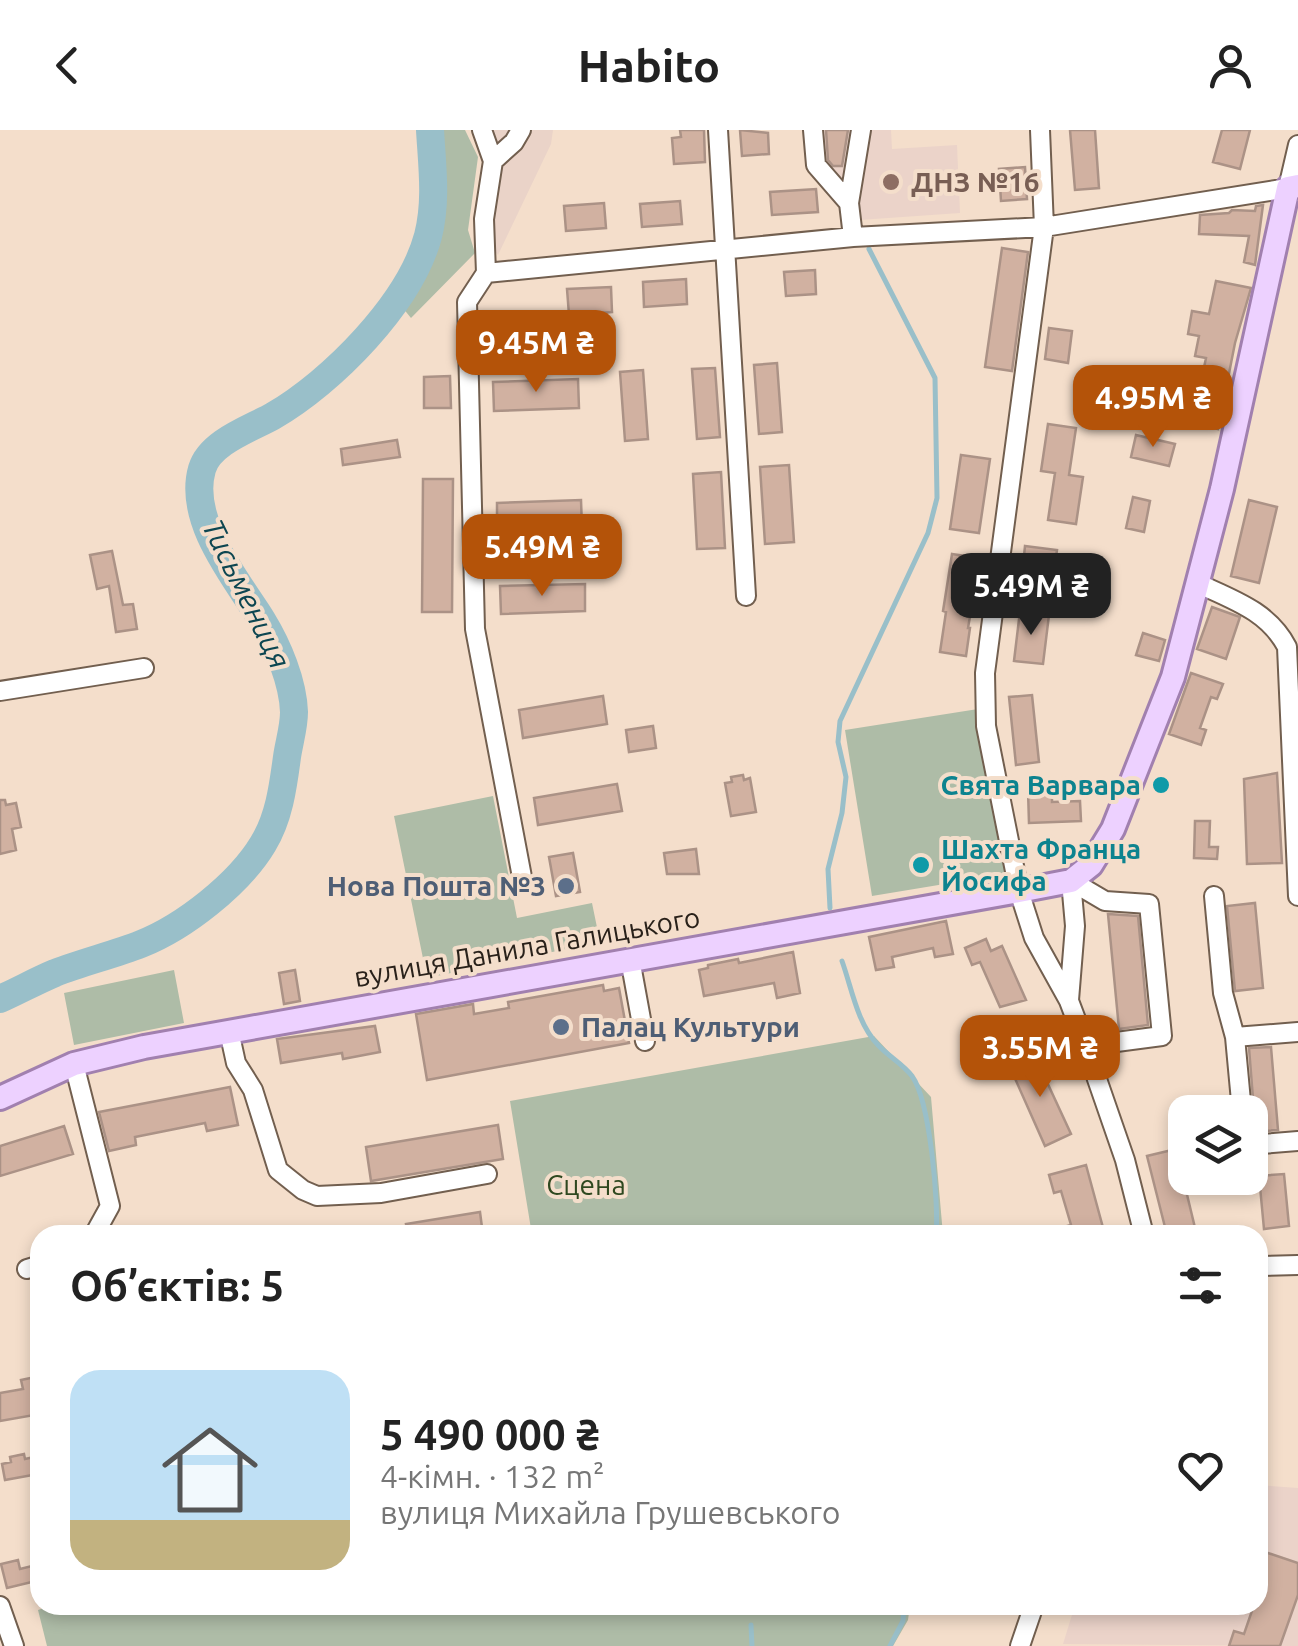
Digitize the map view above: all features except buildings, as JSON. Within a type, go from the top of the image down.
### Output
[{"type":"main road","points":[[1071,881],[1091,865],[1113,829],[1173,677],[1199,584],[1293,187]]},
{"type":"main road","name":"вулиця Данила Галицького","points":[[0,1098],[74,1064],[229,1031],[1071,881]]},
{"type":"street","points":[[482,130],[493,160],[484,218],[486,273],[467,302],[475,629],[522,876]]},
{"type":"street","points":[[493,160],[514,142],[521,130]]},
{"type":"street","points":[[718,130],[746,596]]},
{"type":"street","points":[[814,130],[816,164],[849,203]]},
{"type":"street","points":[[853,237],[849,203],[861,130]]},
{"type":"street","points":[[1040,130],[1044,226],[984,673],[986,726],[1019,890],[1034,938],[1069,1001],[1086,1046],[1126,1160],[1142,1225]]},
{"type":"street","points":[[486,273],[853,237],[1044,226],[1293,187],[1298,145]]},
{"type":"street","points":[[1199,584],[1250,608],[1279,630],[1288,647],[1295,706],[1298,896]]},
{"type":"street","points":[[0,691],[144,668]]},
{"type":"street","points":[[1069,1001],[1076,926],[1071,881]]},
{"type":"street","points":[[1071,881],[1104,901],[1149,904],[1162,1036],[1086,1046]]},
{"type":"street","points":[[1214,896],[1223,993],[1235,1038],[1240,1095]]},
{"type":"street","points":[[630,959],[645,1041]]},
{"type":"street","points":[[229,1031],[236,1063],[253,1090],[278,1170],[302,1190],[317,1196],[381,1194],[486,1174]]},
{"type":"street","points":[[1235,1038],[1298,1032]]},
{"type":"street","points":[[74,1064],[110,1206],[100,1225]]},
{"type":"street","points":[[1268,1144],[1298,1142]]},
{"type":"street","points":[[1268,1266],[1298,1265]]},
{"type":"street","points":[[0,1606],[14,1646]]},
{"type":"street","points":[[1020,1646],[1031,1615]]},
{"type":"shaded area","points":[[473,130],[553,130],[551,144],[498,255],[474,226],[485,158]]},
{"type":"shaded area","name":"ДНЗ №16","points":[[806,130],[891,130],[892,149],[957,145],[960,213],[845,221]]},
{"type":"shaded area","points":[[1268,1486],[1298,1488],[1298,1646],[1063,1644],[1072,1615],[1268,1615]]},
{"type":"green space","points":[[442,130],[465,130],[478,157],[468,230],[475,253],[411,318],[402,307],[439,246],[446,196]]},
{"type":"green space","points":[[978,709],[1005,874],[872,896],[845,730]]},
{"type":"green space","points":[[493,796],[517,918],[592,903],[600,942],[427,978],[394,816]]},
{"type":"green space","points":[[174,970],[184,1023],[74,1045],[64,993]]},
{"type":"green space","name":"Сцена","points":[[874,1036],[931,1097],[942,1225],[530,1225],[510,1101]]},
{"type":"green space","points":[[39,1615],[909,1615],[893,1646],[47,1646]]},
{"type":"waterway","name":"Тисьмениця","points":[[0,999],[55,973],[141,944],[175,927],[225,889],[253,859],[268,834],[282,791],[293,700],[274,641],[208,529],[199,489],[202,469],[222,444],[273,416],[320,383],[366,338],[404,288],[419,262],[431,223],[430,130]]},
{"type":"waterway","points":[[830,908],[828,869],[846,777],[838,742],[840,721],[928,533],[937,498],[935,378],[869,249]]},
{"type":"waterway","points":[[842,961],[865,1027],[878,1045],[912,1076],[918,1089],[932,1153],[936,1225]]},
{"type":"waterway","points":[[890,1646],[903,1615]]},
{"type":"waterway","points":[[751,1625],[752,1646]]},
{"type":"place","name":"ДНЗ №16","points":[[891,182]]},
{"type":"place","name":"Свята Варвара","points":[[1161,785]]},
{"type":"place","name":"Шахта Франца Йосифа","points":[[921,865]]},
{"type":"place","name":"Нова Пошта №3","points":[[566,886]]},
{"type":"place","name":"Палац Культури","points":[[561,1027]]}]
